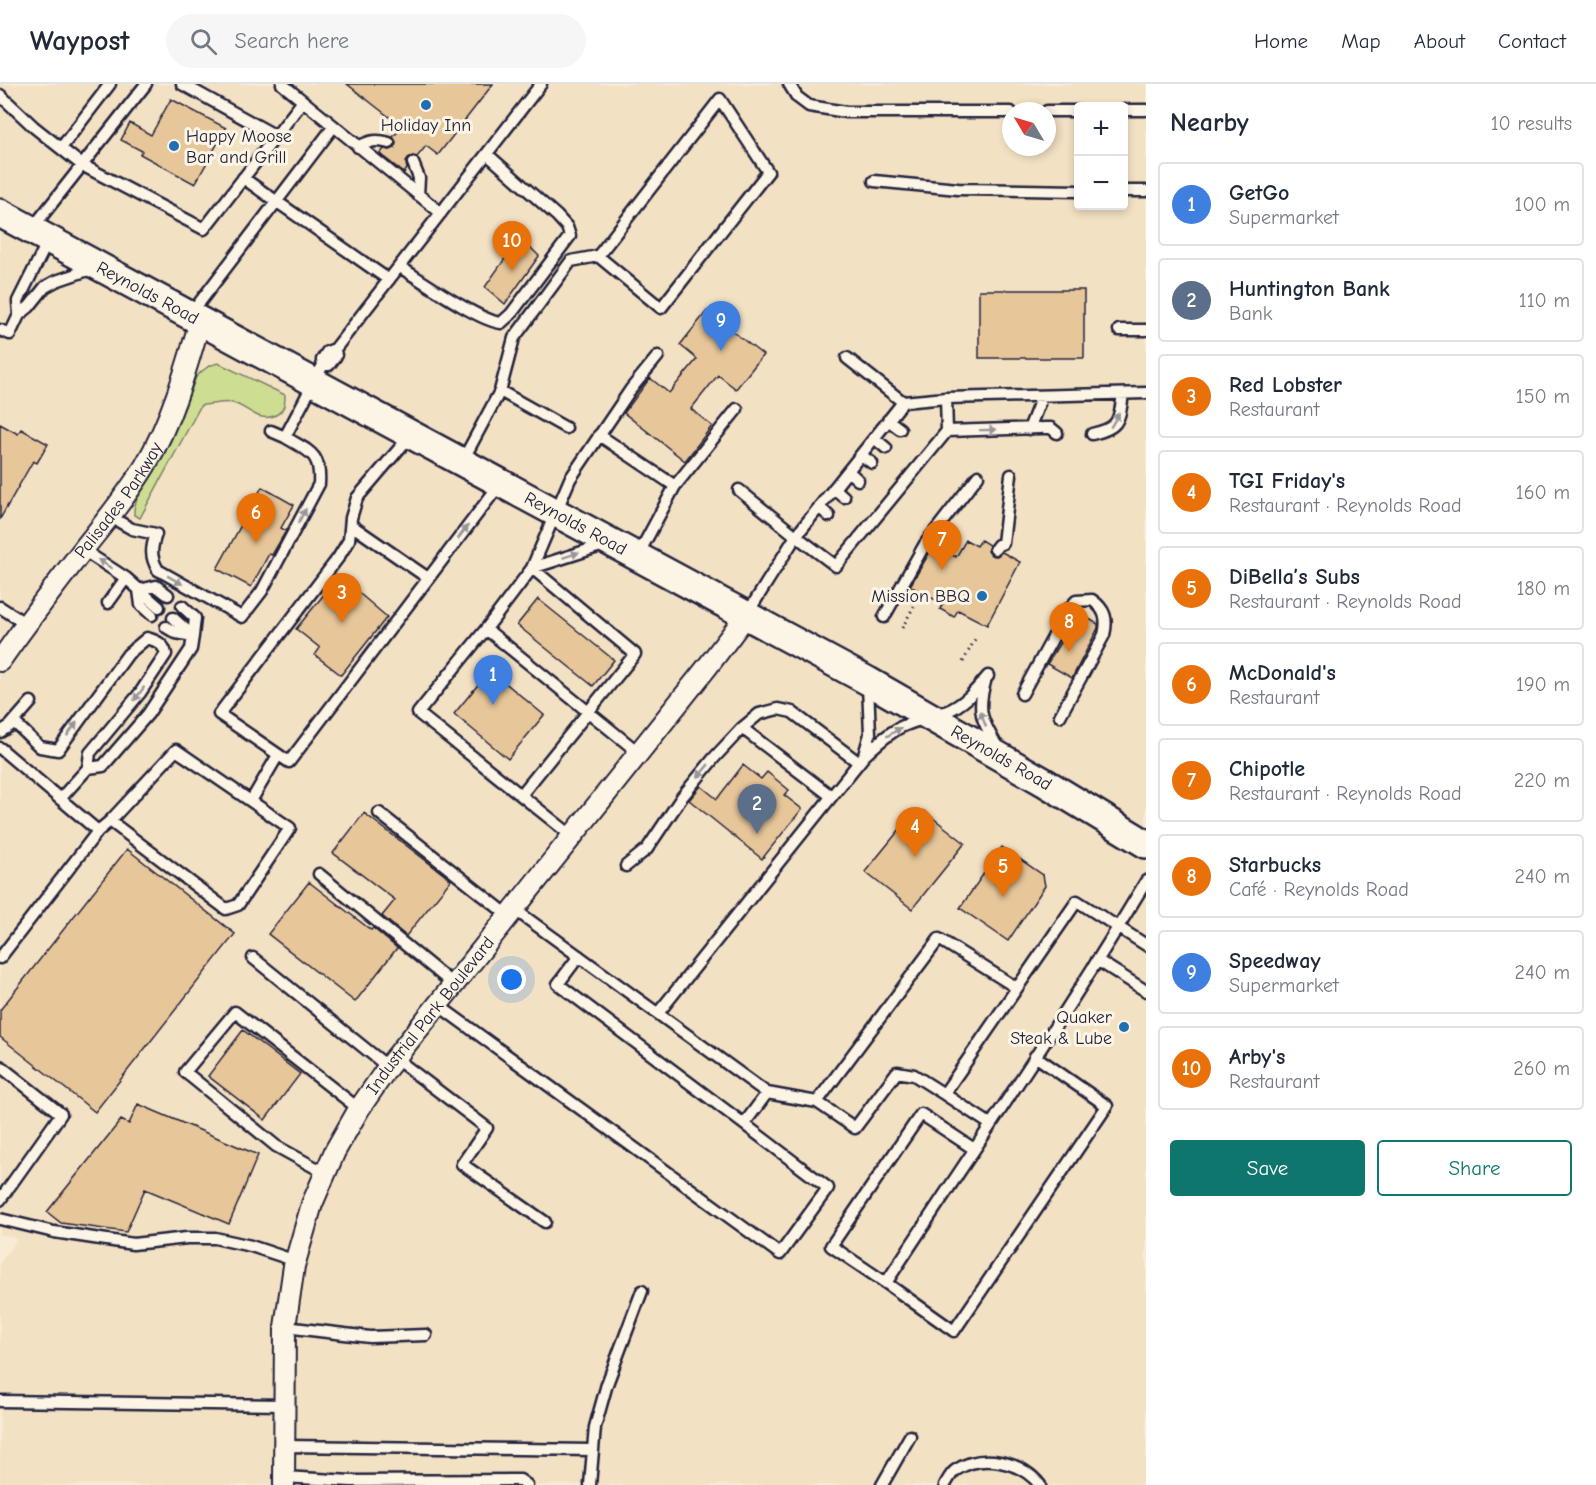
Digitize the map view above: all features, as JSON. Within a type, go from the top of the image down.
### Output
[{"type":"main road","name":"Reynolds Road","points":[[0,213],[195,318],[318,373],[411,435],[745,617],[868,681],[1146,844]]},
{"type":"street","name":"Palisades Parkway","points":[[0,661],[110,516],[146,464],[162,432],[188,361],[195,318]]},
{"type":"street","name":"Industrial Park Boulevard","points":[[284,1481],[285,1328],[296,1261],[312,1204],[334,1151],[359,1109],[392,1063],[745,617]]},
{"type":"lane","points":[[61,148],[110,84]]},
{"type":"lane","points":[[19,315],[18,301],[40,234],[82,165],[146,84]]},
{"type":"lane","points":[[182,84],[276,136]]},
{"type":"lane","points":[[282,84],[441,213]]},
{"type":"lane","points":[[285,437],[318,373],[330,365],[336,356],[335,349],[541,84]]},
{"type":"lane","points":[[789,84],[797,97],[809,106],[846,112],[1002,111]]},
{"type":"lane","points":[[0,95],[34,127],[82,165],[204,229],[303,101]]},
{"type":"lane","points":[[462,462],[500,390],[514,338],[571,261],[598,256],[720,99],[768,172],[661,308],[598,256]]},
{"type":"lane","points":[[1128,110],[1146,110]]},
{"type":"lane","points":[[1056,111],[1074,111]]},
{"type":"lane","points":[[195,318],[274,202],[334,126]]},
{"type":"lane","points":[[358,147],[370,140],[388,143]]},
{"type":"lane","points":[[399,267],[494,322],[501,323],[517,306],[570,236],[567,227],[557,216],[487,154]]},
{"type":"lane","points":[[413,163],[419,178],[418,195]]},
{"type":"lane","points":[[243,178],[274,202],[389,280]]},
{"type":"lane","points":[[874,182],[958,189],[1074,191]]},
{"type":"lane","points":[[1128,191],[1146,191]]},
{"type":"lane","points":[[0,330],[10,334],[19,315],[29,307],[45,287],[99,266]]},
{"type":"lane","points":[[1119,330],[1146,330]]},
{"type":"lane","points":[[572,836],[418,713],[532,568],[570,479],[631,389],[658,357]]},
{"type":"lane","points":[[847,358],[903,402],[946,398],[1146,393]]},
{"type":"lane","points":[[500,390],[566,428]]},
{"type":"lane","points":[[1092,434],[1108,431],[1115,424],[1123,394]]},
{"type":"lane","points":[[1038,429],[1042,396]]},
{"type":"lane","points":[[946,398],[947,430]]},
{"type":"lane","points":[[745,617],[796,536],[903,402]]},
{"type":"lane","points":[[637,557],[675,486],[737,409]]},
{"type":"lane","points":[[888,420],[900,429]]},
{"type":"lane","points":[[739,490],[836,566],[924,449],[947,430],[1051,428],[1057,433]]},
{"type":"lane","points":[[110,516],[132,529],[156,534],[152,548],[152,561],[158,570],[242,617],[262,591],[319,484],[320,466],[311,453],[271,431]]},
{"type":"lane","points":[[411,435],[357,498],[349,540],[338,558],[219,714],[289,762],[500,483]]},
{"type":"lane","points":[[599,435],[675,486]]},
{"type":"lane","points":[[874,438],[886,448]]},
{"type":"lane","points":[[861,455],[872,464]]},
{"type":"lane","points":[[848,471],[858,480]]},
{"type":"lane","points":[[995,549],[1004,543],[1011,475]]},
{"type":"lane","points":[[884,617],[925,544],[978,476]]},
{"type":"lane","points":[[834,488],[844,497]]},
{"type":"lane","points":[[819,507],[829,516]]},
{"type":"lane","points":[[351,525],[428,578]]},
{"type":"lane","points":[[849,531],[858,539]]},
{"type":"lane","points":[[532,568],[611,543]]},
{"type":"lane","points":[[83,550],[126,578],[139,590],[141,605],[155,611]]},
{"type":"lane","points":[[521,795],[635,654],[532,568]]},
{"type":"lane","points":[[108,603],[126,578]]},
{"type":"lane","points":[[139,590],[156,586],[168,595]]},
{"type":"lane","points":[[1022,694],[1068,610],[1076,601],[1092,600],[1105,614],[1107,624],[1104,635],[1060,716]]},
{"type":"lane","points":[[88,768],[103,766],[148,714],[190,649],[195,618],[182,606]]},
{"type":"lane","points":[[0,607],[26,624]]},
{"type":"lane","points":[[170,622],[193,636]]},
{"type":"lane","points":[[486,629],[639,753]]},
{"type":"lane","points":[[14,722],[40,747],[58,750],[128,654],[147,638],[157,641],[164,648],[166,654],[140,693],[90,753],[88,768],[60,799]]},
{"type":"lane","points":[[659,1012],[861,759],[887,735],[960,704],[988,676],[981,697],[982,721],[1004,759]]},
{"type":"lane","points":[[861,759],[870,734],[868,681]]},
{"type":"lane","points":[[0,732],[14,722],[31,702]]},
{"type":"lane","points":[[626,866],[647,849],[682,797],[742,728],[759,714],[778,709],[792,712],[861,759]]},
{"type":"lane","points":[[742,728],[831,796]]},
{"type":"lane","points":[[0,748],[98,831]]},
{"type":"lane","points":[[0,958],[98,831],[176,750],[290,828],[238,905],[226,909],[110,821]]},
{"type":"lane","points":[[251,801],[278,754]]},
{"type":"lane","points":[[379,813],[512,913],[659,1012],[767,1093],[817,1102],[855,1128],[897,1072],[914,1075],[990,1124]]},
{"type":"lane","points":[[319,874],[454,985]]},
{"type":"lane","points":[[886,1283],[1119,927],[1146,881]]},
{"type":"lane","points":[[944,1094],[1077,901],[1146,945]]},
{"type":"lane","points":[[817,1102],[939,939],[1017,988]]},
{"type":"lane","points":[[438,1005],[780,1254],[828,1188],[558,984],[579,956]]},
{"type":"lane","points":[[253,958],[392,1063],[487,1128],[462,1164],[545,1222]]},
{"type":"lane","points":[[1097,960],[1146,991]]},
{"type":"lane","points":[[325,1173],[276,1146],[185,1072],[235,1012],[359,1109]]},
{"type":"lane","points":[[974,1149],[921,1114],[831,1246],[954,1331],[1107,1106],[1035,1056]]},
{"type":"lane","points":[[0,1066],[61,1114],[0,1200]]},
{"type":"lane","points":[[744,1124],[767,1093]]},
{"type":"lane","points":[[0,1219],[54,1232],[133,1244],[187,1238],[215,1238],[251,1246],[296,1261]]},
{"type":"lane","points":[[590,1485],[595,1427],[607,1384],[642,1291]]},
{"type":"lane","points":[[285,1328],[370,1337],[426,1335]]},
{"type":"lane","points":[[0,1401],[284,1405]]},
{"type":"lane","points":[[882,1485],[910,1436]]},
{"type":"lane","points":[[284,1446],[593,1450]]},
{"type":"lane","points":[[945,1485],[954,1471],[980,1460],[1009,1464],[1034,1477],[1040,1485]]},
{"type":"lane","points":[[284,1481],[520,1480],[527,1485]]},
{"type":"path","points":[[902,628],[914,606]]},
{"type":"path","points":[[963,662],[975,639]]},
{"type":"shaded area","points":[[0,84],[1146,84],[1146,837],[0,207]]},
{"type":"shaded area","points":[[0,222],[736,619],[512,891],[421,1008],[437,1020],[748,626],[1146,853],[1146,1485],[0,1485],[0,1263],[17,1239],[0,1234]]},
{"type":"green space","points":[[218,363],[285,395],[282,409],[276,415],[264,417],[233,403],[201,405],[140,518],[134,515],[136,501],[169,444],[196,377],[206,368]]},
{"type":"building","name":"Holiday Inn","points":[[347,84],[493,84],[438,155],[426,146],[417,157],[408,158],[407,169],[404,173],[380,154],[384,149],[395,148],[396,142],[393,137],[402,127]]},
{"type":"building","name":"Happy Moose Bar and Grill","points":[[171,99],[226,128],[195,184],[140,154],[142,151],[121,140],[130,123],[151,135]]},
{"type":"building","points":[[520,237],[539,256],[505,304],[485,287]]},
{"type":"building","points":[[979,290],[1084,290],[1084,358],[979,358]]},
{"type":"building","points":[[707,311],[763,355],[736,389],[718,375],[691,409],[712,426],[685,461],[624,413],[650,378],[669,393],[697,359],[680,345]]},
{"type":"building","points":[[0,424],[18,434],[21,429],[48,444],[37,463],[33,461],[0,519]]},
{"type":"building","points":[[262,487],[294,505],[281,528],[286,531],[272,555],[269,554],[251,587],[217,569]]},
{"type":"building","points":[[966,540],[977,546],[981,540],[989,545],[988,551],[991,555],[997,556],[1002,552],[1020,562],[987,625],[958,610],[954,617],[940,609],[943,604],[910,586],[934,545],[956,557]]},
{"type":"building","points":[[339,576],[387,617],[341,675],[315,655],[320,648],[296,629]]},
{"type":"building","points":[[538,599],[614,660],[593,686],[517,625]]},
{"type":"building","points":[[1078,613],[1098,624],[1098,628],[1072,678],[1047,664]]},
{"type":"building","points":[[490,670],[544,715],[508,759],[454,714]]},
{"type":"building","points":[[743,765],[761,779],[767,772],[789,790],[784,795],[802,809],[762,859],[689,800],[701,786],[717,799]]},
{"type":"building","points":[[924,811],[965,843],[912,909],[865,872],[909,818],[915,822]]},
{"type":"building","points":[[364,813],[451,880],[406,936],[382,916],[395,900],[333,853]]},
{"type":"building","points":[[1002,847],[1043,875],[1045,886],[1008,941],[960,908]]},
{"type":"building","points":[[127,849],[235,934],[95,1112],[0,1037],[0,1010]]},
{"type":"building","points":[[309,882],[397,948],[355,1002],[268,934]]},
{"type":"building","points":[[243,1030],[300,1074],[265,1120],[208,1076]]},
{"type":"building","points":[[138,1104],[258,1155],[229,1224],[145,1189],[126,1232],[61,1223],[47,1212],[121,1120],[129,1124]]},
{"type":"place","name":"Holiday Inn","points":[[426,105]]},
{"type":"place","name":"Happy Moose Bar and Grill","points":[[174,146]]},
{"type":"place","name":"Arby's","points":[[512,271]]},
{"type":"place","name":"Speedway","points":[[721,351]]},
{"type":"place","name":"McDonald's","points":[[256,543]]},
{"type":"place","name":"Chipotle","points":[[942,570]]},
{"type":"place","name":"Mission BBQ","points":[[982,596]]},
{"type":"place","name":"Red Lobster","points":[[342,623]]},
{"type":"place","name":"Starbucks","points":[[1069,652]]},
{"type":"place","name":"GetGo","points":[[493,705]]},
{"type":"place","name":"Huntington Bank","points":[[757,834]]},
{"type":"place","name":"TGI Friday's","points":[[915,857]]},
{"type":"place","name":"DiBella’s Subs","points":[[1003,897]]},
{"type":"place","name":"Quaker Steak & Lube","points":[[1124,1027]]}]
